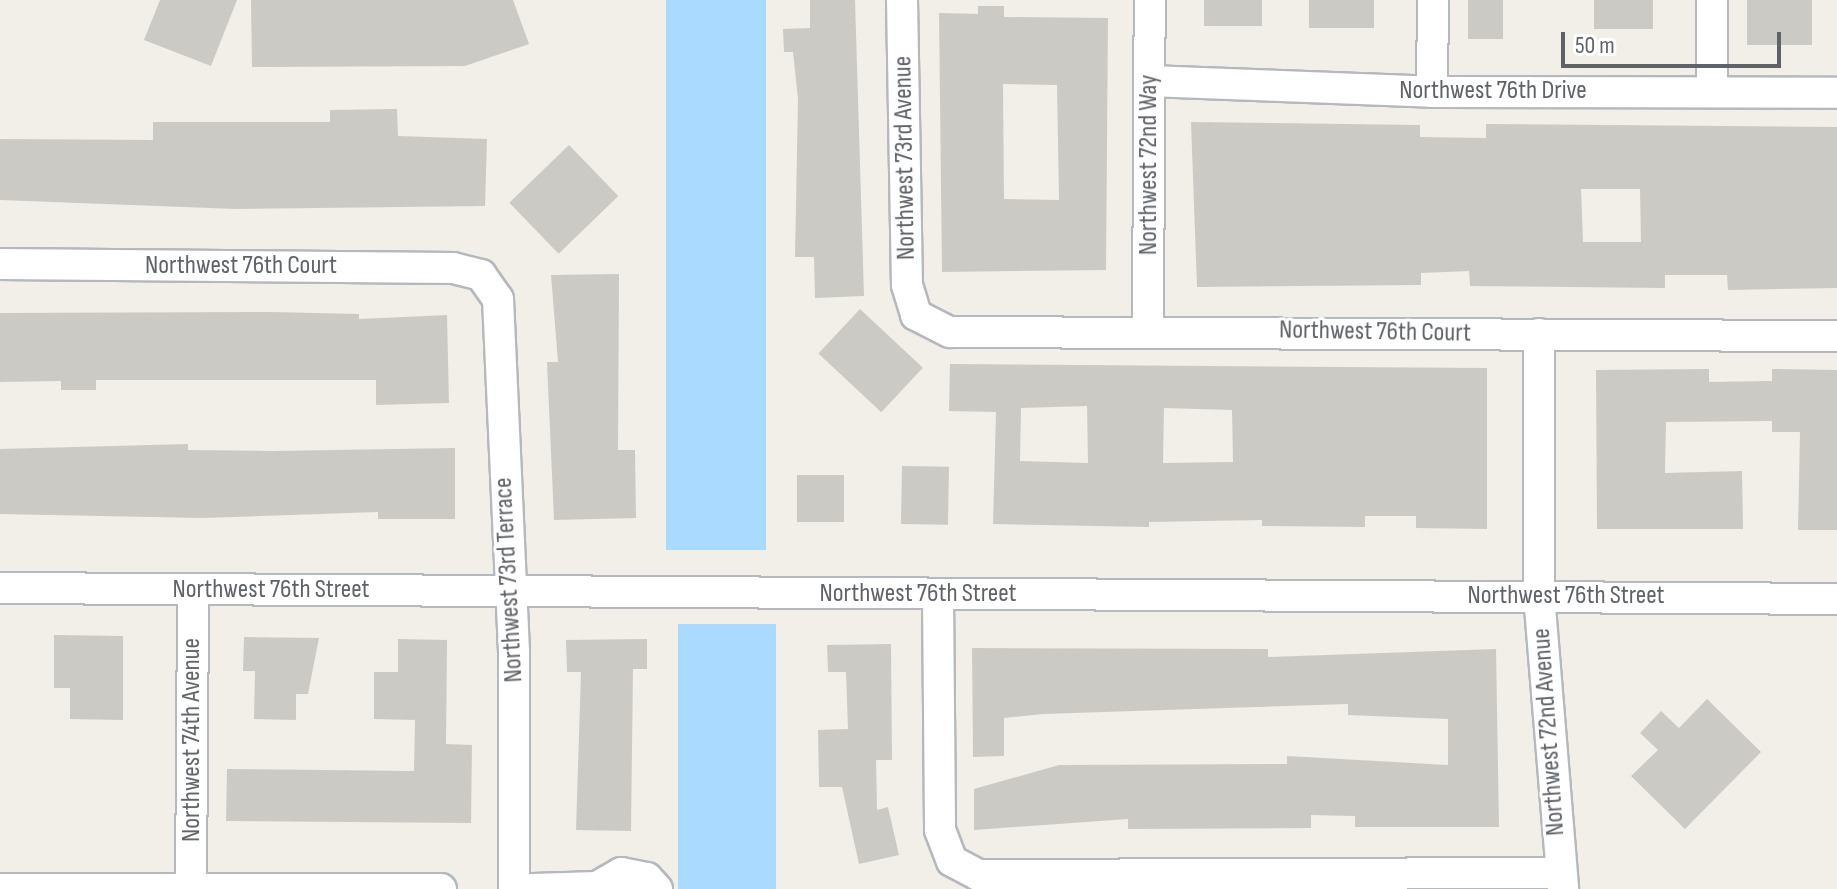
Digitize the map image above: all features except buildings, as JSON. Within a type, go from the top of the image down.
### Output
[{"type":"street","name":"Northwest 73rd Avenue","points":[[902,0],[907,285],[916,315]]},
{"type":"street","name":"Northwest 72nd Way","points":[[1148,329],[1150,0]]},
{"type":"street","points":[[1432,92],[1433,0]]},
{"type":"street","points":[[1712,0],[1712,92]]},
{"type":"street","name":"Northwest 76th Drive","points":[[1149,81],[1432,92],[1837,93]]},
{"type":"street","name":"Northwest 76th Court","points":[[0,264],[453,268],[481,275]]},
{"type":"street","name":"Northwest 73rd Terrace","points":[[481,275],[498,299],[507,590],[514,652],[514,889]]},
{"type":"street","name":"Northwest 76th Court","points":[[916,315],[950,332],[1148,329],[1837,336]]},
{"type":"street","name":"Northwest 72nd Avenue","points":[[1539,334],[1539,595],[1561,881]]},
{"type":"street","name":"Northwest 76th Street","points":[[0,588],[1837,599]]},
{"type":"street","name":"Northwest 74th Avenue","points":[[191,888],[193,590]]},
{"type":"street","points":[[938,595],[940,830],[952,861],[978,875],[1066,882],[1561,881]]},
{"type":"street","points":[[533,889],[597,887],[621,873],[647,878],[657,889]]},
{"type":"street","points":[[0,889],[441,889]]},
{"type":"water","points":[[666,0],[766,0],[766,550],[666,550]]},
{"type":"water","points":[[678,624],[776,624],[776,889],[678,889]]}]
